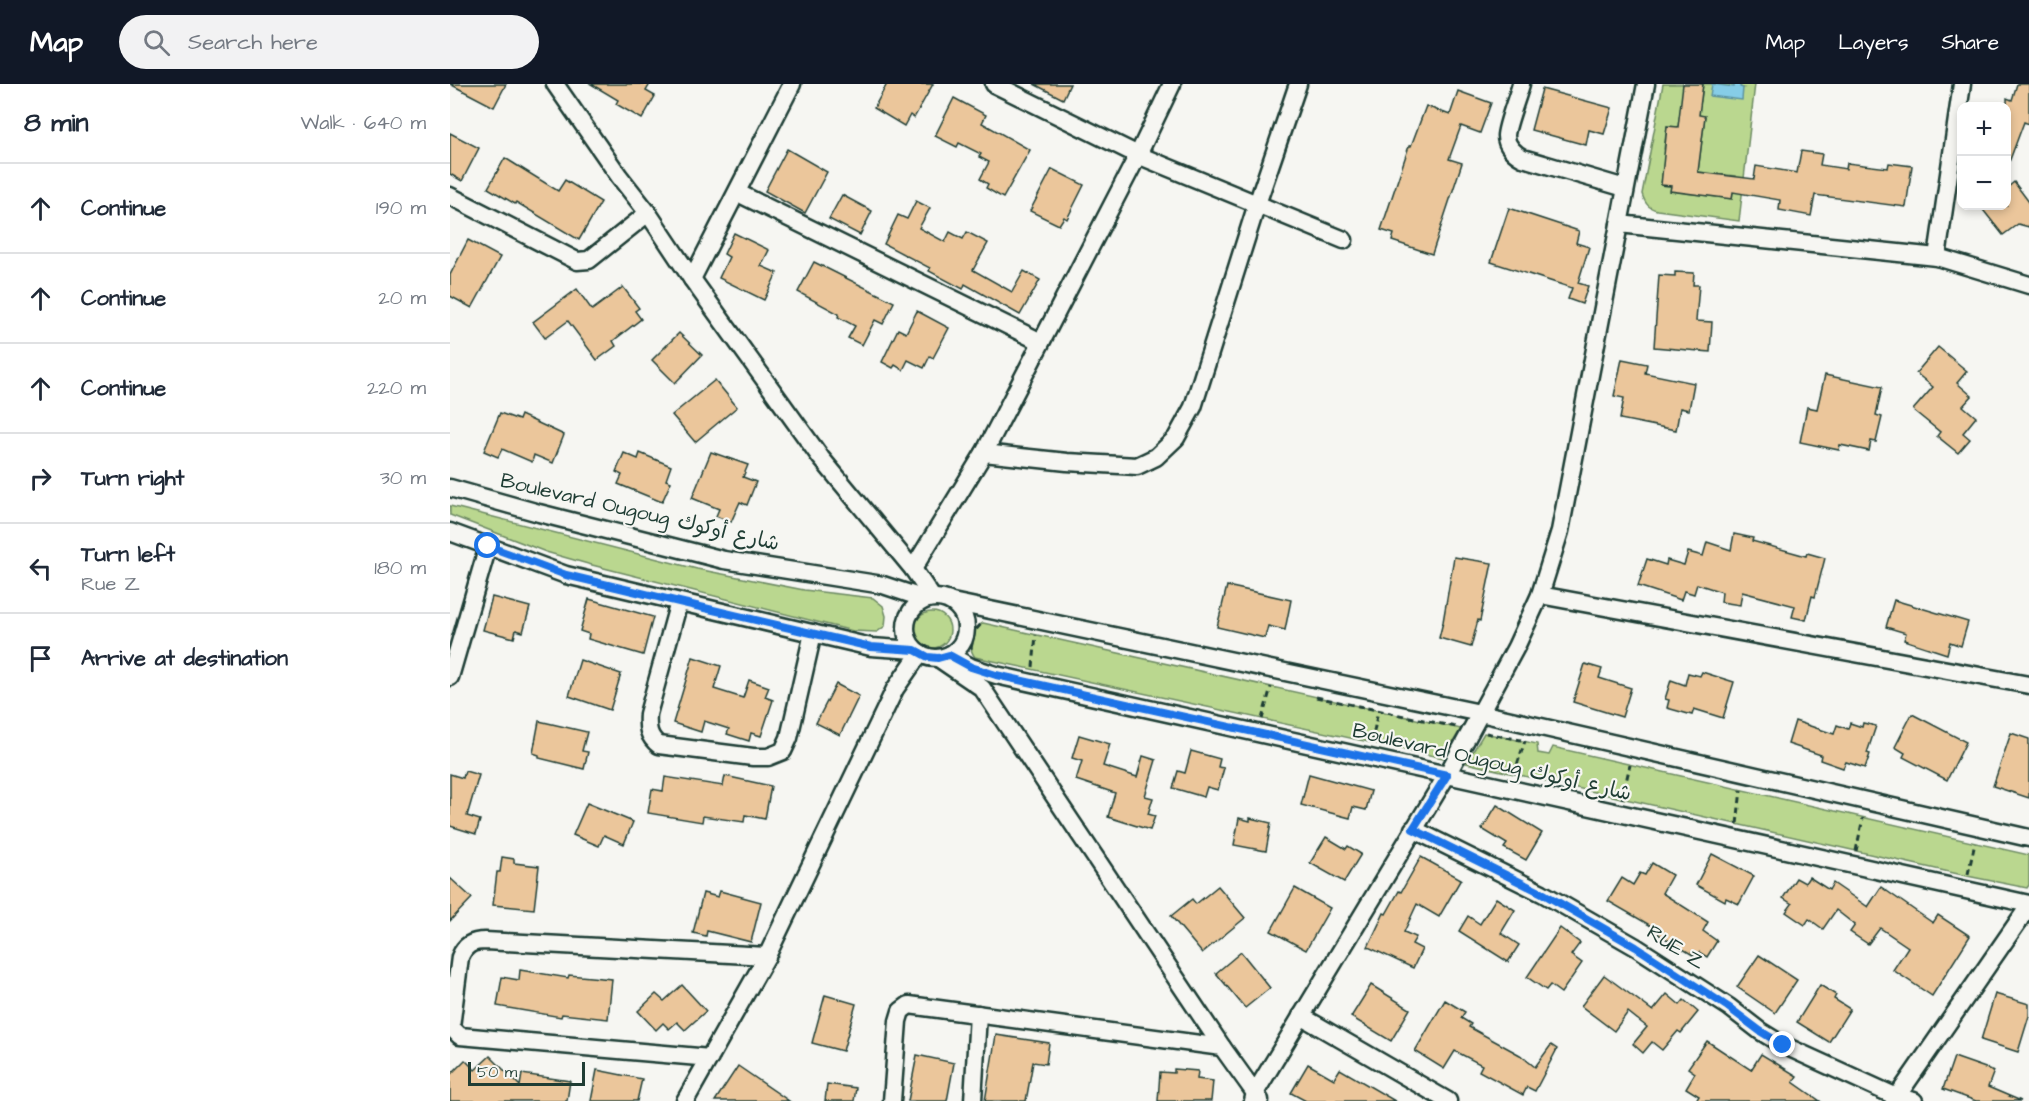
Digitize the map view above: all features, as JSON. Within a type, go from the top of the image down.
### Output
[{"type":"street","points":[[555,84],[821,458],[913,569],[928,598]]},
{"type":"street","points":[[692,279],[792,84]]},
{"type":"street","points":[[994,84],[1138,155],[1344,240]]},
{"type":"street","points":[[913,569],[984,453],[1138,155],[1172,84]]},
{"type":"street","points":[[984,453],[1067,462],[1137,465],[1156,457],[1176,438],[1193,407],[1257,204],[1298,84]]},
{"type":"street","points":[[1521,84],[1506,137],[1515,153],[1523,158],[1624,188]]},
{"type":"street","points":[[450,532],[566,575],[871,647],[918,651],[943,656],[982,688],[1256,1098],[1301,1016],[1447,775],[1516,648],[1540,595],[1560,531],[1624,188],[1646,84]]},
{"type":"street","points":[[1937,257],[1962,84]]},
{"type":"street","points":[[738,192],[1041,342]]},
{"type":"street","points":[[450,196],[582,262],[589,260],[648,213]]},
{"type":"street","points":[[1619,224],[1937,257],[2029,285]]},
{"type":"street","name":"Boulevard Ougoug شارع أوكوك","points":[[450,488],[724,560],[883,585],[928,598]]},
{"type":"street","points":[[450,677],[488,546]]},
{"type":"street","points":[[1540,595],[2029,685]]},
{"type":"street","points":[[918,651],[907,637],[906,622],[912,608],[928,598],[942,598],[952,602],[963,614],[966,629],[961,645],[943,656]]},
{"type":"street","points":[[679,602],[648,714],[649,731],[653,740],[659,745],[753,757],[768,757],[783,751],[789,738],[813,633]]},
{"type":"street","name":"Boulevard Ougoug شارع أوكوك","points":[[952,602],[1480,713],[2029,838]]},
{"type":"street","points":[[685,1101],[767,956],[895,689],[918,651]]},
{"type":"street","name":"Boulevard Ougoug شارع أوكوك","points":[[943,656],[996,675],[2029,905]]},
{"type":"street","name":"RUE Z","points":[[1413,829],[1542,893],[1636,947],[1783,1045],[1896,1099],[1914,1101]]},
{"type":"street","points":[[1896,1099],[2029,905]]},
{"type":"street","points":[[710,1058],[460,1036],[451,1027],[460,957],[463,951],[476,941],[767,956]]},
{"type":"street","points":[[892,1101],[898,1021],[901,1011],[909,1005],[1222,1047]]},
{"type":"street","points":[[973,1101],[978,1014]]},
{"type":"street","points":[[1301,1016],[1448,1101]]},
{"type":"path","points":[[973,655],[972,640],[978,626],[983,623]]},
{"type":"path","points":[[1026,633],[1036,635],[1032,669]]},
{"type":"path","points":[[1262,719],[1271,687]]},
{"type":"path","points":[[1314,696],[1461,729]]},
{"type":"path","points":[[1378,710],[1372,742],[1382,744]]},
{"type":"path","points":[[1484,733],[1531,742]]},
{"type":"path","points":[[1504,772],[1514,774],[1525,741]]},
{"type":"path","points":[[1612,796],[1622,798],[1630,765]]},
{"type":"path","points":[[1730,788],[1742,790],[1737,824]]},
{"type":"path","points":[[1863,818],[1856,850],[1867,853]]},
{"type":"path","points":[[1977,878],[1967,876],[1975,843],[1986,845]]},
{"type":"green space","points":[[1663,84],[1683,84],[1682,113],[1680,113],[1678,127],[1667,126],[1664,149],[1675,151],[1664,161],[1661,185],[1671,186],[1671,191],[1732,199],[1735,176],[1698,172],[1705,116],[1694,115],[1701,101],[1703,84],[1734,84],[1734,87],[1710,96],[1743,88],[1740,84],[1755,84],[1739,221],[1657,210],[1651,208],[1646,202],[1642,194]]},
{"type":"green space","points":[[450,506],[697,569],[804,590],[873,598],[883,606],[886,616],[885,626],[877,632],[853,631],[588,564],[546,552],[450,515]]},
{"type":"green space","points":[[932,612],[945,617],[950,630],[945,643],[932,648],[919,643],[914,630],[919,617]]},
{"type":"green space","points":[[983,623],[1461,729],[1443,758],[975,657],[971,648],[972,638],[976,629]]},
{"type":"green space","points":[[1484,733],[1537,744],[1538,753],[1549,755],[1553,747],[2029,855],[2029,885],[2027,888],[1967,876],[1466,763]]},
{"type":"water","points":[[1712,84],[1734,87],[1734,84],[1740,84],[1743,88],[1742,100],[1710,96]]},
{"type":"building","points":[[450,84],[506,84],[494,107]]},
{"type":"building","points":[[591,84],[650,84],[646,91],[655,96],[642,119],[616,104],[618,100]]},
{"type":"building","points":[[887,84],[933,84],[914,118],[910,115],[904,126],[874,108]]},
{"type":"building","points":[[1034,84],[1070,84],[1063,99]]},
{"type":"building","points":[[1683,84],[1703,84],[1699,115],[1705,116],[1698,172],[1754,179],[1756,166],[1797,173],[1801,151],[1822,154],[1820,165],[1846,169],[1847,163],[1888,168],[1889,163],[1912,166],[1906,207],[1815,195],[1811,216],[1779,210],[1780,200],[1733,192],[1732,199],[1670,191],[1671,186],[1661,185],[1667,126],[1678,127]]},
{"type":"building","points":[[2017,84],[2029,84],[2029,124],[2024,122],[2011,157],[2011,102],[2007,102],[2007,98],[2012,100]]},
{"type":"building","points":[[1542,89],[1612,108],[1604,134],[1589,130],[1586,145],[1531,130]]},
{"type":"building","points":[[1458,91],[1491,103],[1480,133],[1461,126],[1449,159],[1462,163],[1432,254],[1392,241],[1394,234],[1381,230],[1409,146],[1411,146],[1426,106],[1450,115]]},
{"type":"building","points":[[954,98],[986,115],[982,123],[1030,150],[1003,198],[986,188],[988,184],[980,179],[989,162],[979,157],[981,154],[959,143],[957,147],[935,136]]},
{"type":"building","points":[[450,133],[479,148],[462,181],[450,174]]},
{"type":"building","points":[[787,149],[827,172],[805,213],[765,191]]},
{"type":"building","points":[[505,158],[558,191],[565,180],[601,202],[579,240],[488,188]]},
{"type":"building","points":[[1052,169],[1084,185],[1067,219],[1064,217],[1059,225],[1030,211]]},
{"type":"building","points":[[2014,182],[2029,202],[2029,227],[2018,224],[2003,235],[1983,210],[2011,210],[2011,185]]},
{"type":"building","points":[[842,195],[872,211],[860,235],[829,219]]},
{"type":"building","points":[[916,201],[930,208],[919,228],[945,242],[950,232],[963,239],[967,232],[988,243],[973,270],[1012,292],[1024,271],[1040,280],[1020,315],[965,284],[963,289],[929,271],[930,268],[884,244],[898,215],[907,219]]},
{"type":"building","points":[[1509,208],[1579,231],[1576,243],[1589,247],[1578,283],[1588,286],[1582,304],[1568,299],[1572,288],[1491,262]]},
{"type":"building","points":[[734,233],[769,250],[761,266],[777,273],[764,300],[719,278],[729,257],[724,254]]},
{"type":"building","points":[[468,240],[500,257],[472,308],[450,296],[450,275]]},
{"type":"building","points":[[814,262],[894,302],[883,324],[875,320],[862,345],[848,338],[855,326],[838,317],[839,314],[798,292]]},
{"type":"building","points":[[1675,272],[1694,273],[1693,285],[1699,285],[1696,321],[1712,322],[1710,352],[1654,347],[1659,275],[1675,276]]},
{"type":"building","points":[[623,287],[639,308],[635,311],[641,319],[613,341],[616,346],[597,360],[568,321],[545,338],[533,322],[577,289],[592,310]]},
{"type":"building","points":[[917,311],[949,328],[933,358],[930,356],[924,368],[908,360],[903,370],[895,365],[893,368],[882,362],[898,329],[906,333]]},
{"type":"building","points":[[679,333],[702,355],[675,383],[652,360]]},
{"type":"building","points":[[1938,347],[1967,371],[1957,383],[1972,396],[1963,406],[1976,417],[1963,433],[1970,439],[1958,453],[1937,436],[1940,432],[1913,410],[1933,387],[1916,373]]},
{"type":"building","points":[[1622,359],[1647,364],[1645,373],[1694,383],[1689,410],[1680,408],[1676,430],[1620,419],[1624,398],[1614,396]]},
{"type":"building","points":[[1825,375],[1882,387],[1876,415],[1882,417],[1876,442],[1871,441],[1869,451],[1840,445],[1839,450],[1800,442],[1807,407],[1817,409]]},
{"type":"building","points":[[715,380],[737,407],[695,442],[672,415]]},
{"type":"building","points":[[500,413],[519,420],[521,415],[564,435],[553,463],[534,455],[532,462],[502,449],[498,457],[484,451]]},
{"type":"building","points":[[711,452],[748,465],[743,477],[756,482],[747,505],[740,502],[731,522],[716,516],[719,509],[692,498]]},
{"type":"building","points":[[624,453],[638,459],[640,453],[671,466],[666,480],[671,482],[662,502],[618,484],[622,475],[616,472]]},
{"type":"building","points":[[1734,534],[1806,556],[1807,553],[1825,558],[1815,597],[1812,596],[1806,620],[1792,617],[1795,606],[1742,592],[1740,605],[1721,602],[1722,592],[1697,584],[1694,594],[1684,591],[1681,600],[1638,586],[1647,559],[1666,565],[1667,560],[1684,565],[1688,552],[1703,556],[1707,542],[1731,550]]},
{"type":"building","points":[[1454,557],[1492,563],[1480,621],[1478,620],[1471,647],[1439,638]]},
{"type":"building","points":[[1227,586],[1291,600],[1285,630],[1268,626],[1265,638],[1217,627]]},
{"type":"building","points":[[492,597],[530,607],[523,632],[516,630],[514,638],[483,630]]},
{"type":"building","points":[[589,599],[653,617],[643,655],[588,639],[589,634],[580,631]]},
{"type":"building","points":[[1894,600],[1968,622],[1961,646],[1950,642],[1947,654],[1904,640],[1906,633],[1886,627]]},
{"type":"building","points":[[693,657],[721,666],[714,689],[743,698],[749,680],[769,687],[765,697],[773,700],[761,736],[751,733],[749,741],[727,734],[729,729],[704,721],[701,732],[673,723]]},
{"type":"building","points":[[580,660],[621,674],[610,710],[569,696]]},
{"type":"building","points":[[1585,664],[1602,669],[1599,678],[1631,688],[1622,717],[1573,702]]},
{"type":"building","points":[[1702,672],[1734,682],[1723,718],[1694,709],[1692,715],[1667,708],[1669,700],[1665,699],[1671,680],[1685,685],[1688,673],[1700,676]]},
{"type":"building","points":[[836,684],[859,696],[840,735],[816,723]]},
{"type":"building","points":[[1912,714],[1966,742],[1947,780],[1903,757],[1905,753],[1895,747]]},
{"type":"building","points":[[539,721],[587,732],[582,751],[588,752],[584,769],[539,758],[539,755],[533,753]]},
{"type":"building","points":[[1795,721],[1834,734],[1837,725],[1848,729],[1850,723],[1862,727],[1863,723],[1876,726],[1867,753],[1870,754],[1865,768],[1846,762],[1843,768],[1820,760],[1821,755],[1788,744]]},
{"type":"building","points":[[2011,733],[2029,739],[2029,798],[1993,786]]},
{"type":"building","points":[[1079,735],[1110,744],[1103,766],[1137,777],[1143,756],[1156,760],[1145,796],[1153,798],[1148,814],[1155,816],[1150,830],[1108,817],[1115,793],[1076,780],[1082,761],[1072,758]]},
{"type":"building","points":[[1191,751],[1220,759],[1218,767],[1224,768],[1218,790],[1207,787],[1204,797],[1173,788],[1178,771],[1185,773]]},
{"type":"building","points":[[465,771],[479,775],[467,816],[480,820],[476,834],[450,826],[450,774],[463,778]]},
{"type":"building","points":[[1309,774],[1371,791],[1366,810],[1353,807],[1350,818],[1301,805]]},
{"type":"building","points":[[725,776],[771,786],[765,819],[745,815],[744,822],[703,816],[702,822],[648,813],[652,789],[663,791],[665,777],[723,786]]},
{"type":"building","points":[[587,803],[633,822],[624,844],[604,835],[599,846],[573,835]]},
{"type":"building","points":[[1497,805],[1542,833],[1526,860],[1504,848],[1507,844],[1482,829]]},
{"type":"building","points":[[1239,818],[1271,823],[1266,851],[1234,845]]},
{"type":"building","points":[[1326,837],[1346,849],[1348,846],[1361,854],[1344,882],[1310,863]]},
{"type":"building","points":[[1712,854],[1754,876],[1739,904],[1726,898],[1725,901],[1696,885]]},
{"type":"building","points":[[502,857],[514,859],[514,863],[539,866],[534,909],[493,905],[497,872],[500,872]]},
{"type":"building","points":[[1421,857],[1461,879],[1439,917],[1417,904],[1404,932],[1416,937],[1412,944],[1422,949],[1413,968],[1368,947],[1384,913],[1386,914],[1399,891],[1401,892]]},
{"type":"building","points":[[1652,863],[1672,875],[1662,893],[1708,922],[1703,931],[1717,941],[1707,957],[1699,952],[1696,957],[1658,934],[1660,931],[1608,901],[1622,878],[1633,885],[1640,873],[1645,875]]},
{"type":"building","points":[[1809,877],[1829,890],[1833,883],[1868,907],[1881,887],[1933,923],[1938,915],[1970,936],[1932,996],[1893,970],[1908,947],[1880,928],[1868,944],[1850,932],[1855,925],[1836,910],[1823,929],[1809,919],[1805,925],[1786,912],[1792,904],[1783,898],[1796,878],[1805,883]]},
{"type":"building","points":[[450,878],[472,898],[450,921]]},
{"type":"building","points":[[1218,886],[1245,918],[1202,953],[1171,916],[1192,899],[1196,904]]},
{"type":"building","points":[[1295,888],[1330,908],[1306,950],[1271,931]]},
{"type":"building","points":[[720,891],[761,902],[751,942],[707,931],[706,936],[693,933],[703,893],[718,897]]},
{"type":"building","points":[[1496,898],[1515,910],[1501,933],[1519,945],[1508,962],[1459,931],[1468,916],[1480,924]]},
{"type":"building","points":[[1560,928],[1580,943],[1571,955],[1582,963],[1561,993],[1550,985],[1546,990],[1527,977]]},
{"type":"building","points":[[1241,952],[1270,988],[1245,1008],[1216,973]]},
{"type":"building","points":[[1759,955],[1797,980],[1775,1013],[1737,987]]},
{"type":"building","points":[[520,970],[568,978],[569,975],[612,979],[608,1019],[562,1014],[561,1017],[497,1006],[502,977],[519,980]]},
{"type":"building","points":[[1604,975],[1653,1011],[1667,994],[1680,1005],[1684,1000],[1698,1012],[1681,1033],[1678,1031],[1662,1050],[1652,1042],[1643,1053],[1633,1044],[1647,1027],[1628,1012],[1614,1031],[1581,1006]]},
{"type":"building","points":[[682,985],[706,1011],[685,1030],[677,1022],[669,1029],[663,1023],[656,1030],[638,1011],[656,994],[664,1001]]},
{"type":"building","points":[[1371,985],[1410,1009],[1391,1041],[1351,1017]]},
{"type":"building","points":[[1820,985],[1836,995],[1834,999],[1850,1009],[1829,1042],[1797,1022]]},
{"type":"building","points":[[1995,994],[2029,1004],[2029,1016],[2018,1052],[1981,1040]]},
{"type":"building","points":[[825,995],[856,1004],[843,1051],[812,1043]]},
{"type":"building","points":[[1445,1000],[1465,1012],[1461,1018],[1471,1024],[1469,1027],[1520,1055],[1535,1067],[1551,1045],[1557,1049],[1535,1091],[1527,1087],[1523,1095],[1479,1071],[1482,1065],[1455,1051],[1444,1069],[1415,1051]]},
{"type":"building","points":[[996,1035],[1049,1043],[1046,1064],[1033,1062],[1026,1101],[985,1101]]},
{"type":"building","points":[[1707,1041],[1751,1070],[1761,1054],[1797,1076],[1793,1082],[1820,1101],[1696,1101],[1699,1096],[1686,1088],[1695,1073],[1688,1068]]},
{"type":"building","points":[[917,1055],[954,1063],[947,1101],[908,1101]]},
{"type":"building","points":[[490,1056],[520,1086],[522,1074],[570,1081],[567,1101],[450,1101],[450,1075],[465,1060],[475,1070]]},
{"type":"building","points":[[1954,1057],[1994,1071],[1988,1087],[2021,1101],[1976,1101],[1943,1089]]},
{"type":"building","points":[[1308,1064],[1334,1079],[1340,1069],[1395,1101],[1306,1101],[1291,1093]]},
{"type":"building","points":[[738,1066],[789,1101],[715,1101]]},
{"type":"building","points":[[1174,1069],[1198,1071],[1197,1079],[1213,1081],[1211,1101],[1158,1101],[1160,1072],[1174,1073]]},
{"type":"building","points":[[597,1070],[642,1079],[637,1101],[591,1101]]},
{"type":"building","points":[[827,1084],[856,1088],[854,1101],[825,1101]]},
{"type":"route","points":[[488,546],[566,575],[679,602],[871,647],[915,650],[928,657],[938,658],[949,655],[971,667],[996,675],[1447,775],[1413,829],[1542,893],[1636,947],[1783,1045]]}]
